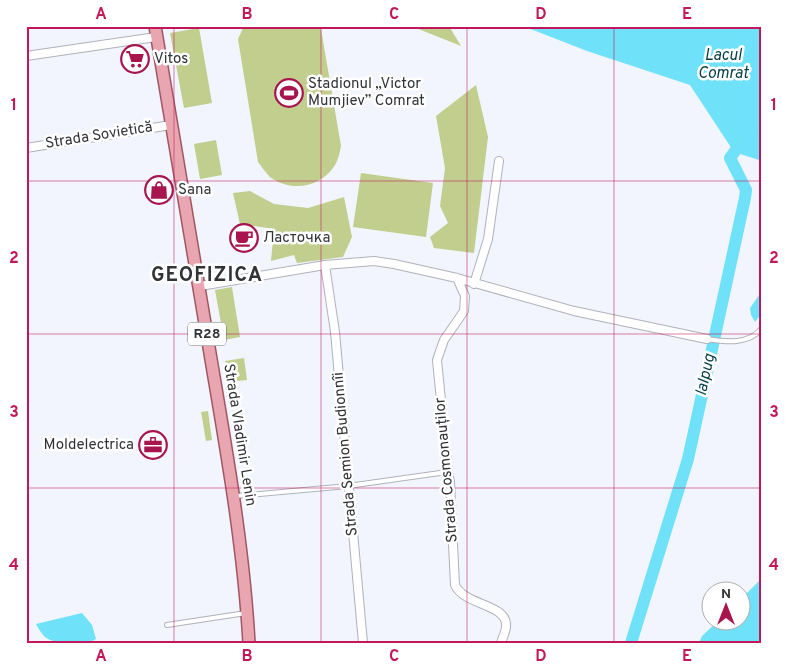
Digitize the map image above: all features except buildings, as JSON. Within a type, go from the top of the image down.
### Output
[{"type":"main road","name":"Strada Vladimir Lenin","points":[[156,32],[234,497],[242,555],[249,643]]},
{"type":"street","points":[[26,56],[156,32]]},
{"type":"street","name":"Strada Sovietică","points":[[26,148],[171,125]]},
{"type":"street","points":[[474,284],[488,238],[499,161]]},
{"type":"street","points":[[200,286],[325,265],[374,261],[457,278],[574,311],[707,339]]},
{"type":"street","name":"Strada Semion Budionnîi","points":[[325,265],[335,332],[363,643]]},
{"type":"street","name":"Strada Cosmonauților","points":[[457,278],[465,296],[464,311],[444,340],[437,360],[450,482],[455,585],[460,592],[472,600],[502,614],[506,626],[501,643]]},
{"type":"lane","points":[[707,339],[720,341],[746,340],[757,334],[762,328]]},
{"type":"lane","points":[[234,497],[348,486],[448,472]]},
{"type":"lane","points":[[167,625],[247,613]]},
{"type":"green space","name":"Stadionul „Victor Mumjiev” Comrat","points":[[244,26],[319,26],[321,29],[341,146],[335,165],[314,183],[296,186],[278,182],[270,177],[258,162],[238,39]]},
{"type":"green space","points":[[411,26],[449,26],[461,46]]},
{"type":"green space","points":[[199,28],[212,103],[184,108],[170,33]]},
{"type":"green space","points":[[476,85],[488,137],[474,253],[434,248],[430,237],[448,223],[440,206],[445,168],[436,116]]},
{"type":"green space","points":[[216,140],[222,175],[200,179],[194,144]]},
{"type":"green space","points":[[361,173],[433,183],[426,237],[353,227]]},
{"type":"green space","points":[[250,191],[274,204],[308,208],[344,197],[352,237],[343,257],[297,263],[294,255],[271,261],[274,229],[240,224],[233,193]]},
{"type":"green space","points":[[232,287],[240,337],[224,340],[215,290]]},
{"type":"green space","points":[[244,358],[247,380],[228,382],[225,361]]},
{"type":"green space","points":[[208,411],[212,440],[206,441],[201,412]]},
{"type":"water","name":"Lacul Comrat","points":[[523,26],[762,26],[762,161],[734,152],[690,85],[587,51]]},
{"type":"water","points":[[762,291],[762,313],[755,322],[750,308]]},
{"type":"water","points":[[762,578],[762,643],[699,643],[706,632],[750,632],[750,590]]},
{"type":"water","points":[[82,613],[92,625],[96,639],[86,643],[63,643],[50,640],[45,637],[36,624]]},
{"type":"waterway","name":"Ialpug","points":[[631,643],[688,459],[745,198],[746,190],[730,158],[762,114]]},
{"type":"place","name":"Vitos","points":[[135,59]]},
{"type":"place","name":"Stadionul „Victor Mumjiev” Comrat","points":[[289,93]]},
{"type":"place","name":"Sana","points":[[159,190]]},
{"type":"place","name":"Ласточка","points":[[244,238]]},
{"type":"place","name":"Moldelectrica","points":[[153,445]]},
{"type":"district","name":"GEOFIZICA","points":[[207,276]]}]
